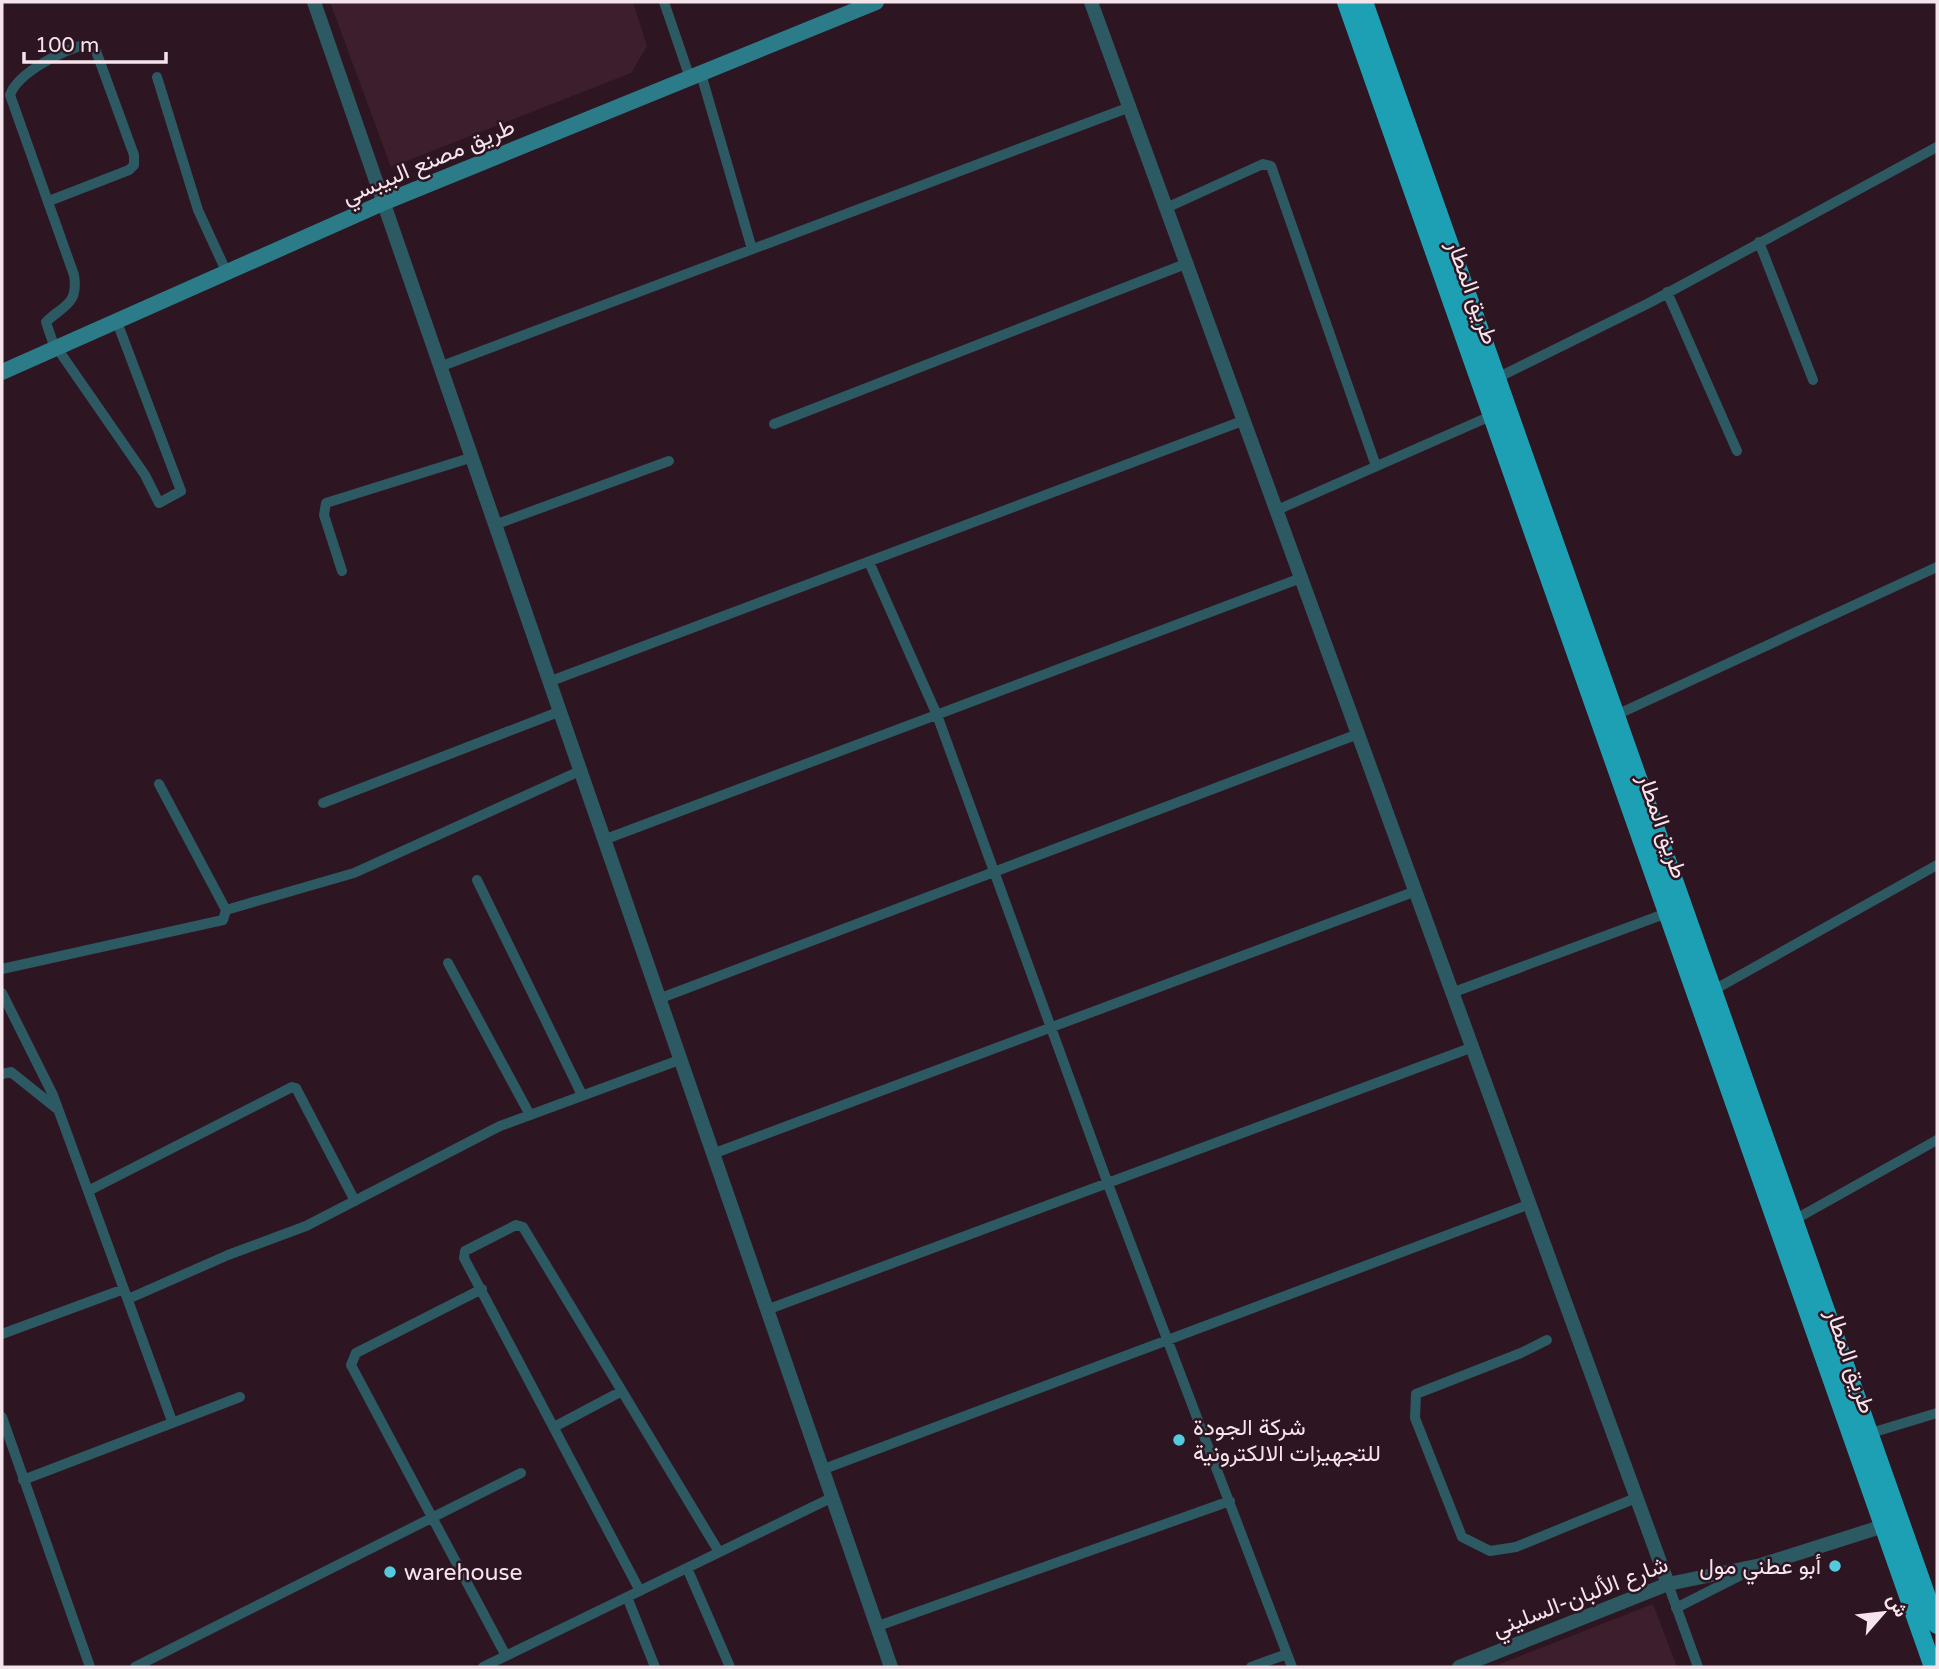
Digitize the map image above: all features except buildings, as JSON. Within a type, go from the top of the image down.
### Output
[{"type":"highway","name":"طريق المطار","points":[[1346,2],[1433,253],[1640,810],[1712,991],[1901,1520],[1934,1604],[1937,1625]]},
{"type":"highway","name":"طريق المطار","points":[[1364,2],[1616,715],[1667,913],[1933,1667]]},
{"type":"highway","points":[[1433,253],[1450,244]]},
{"type":"main road","name":"طريق مصنع البيبسي","points":[[2,372],[385,202],[876,2]]},
{"type":"street","points":[[314,2],[891,1667]]},
{"type":"street","points":[[664,2],[696,76],[751,249]]},
{"type":"street","points":[[1091,2],[1698,1667]]},
{"type":"street","points":[[49,201],[129,170],[134,165],[134,155],[96,51],[88,44],[47,61],[10,92],[75,283],[68,306],[46,322],[56,349],[145,475],[159,503],[181,491],[117,323]]},
{"type":"street","points":[[157,77],[198,209],[227,273]]},
{"type":"street","points":[[442,366],[1130,107]]},
{"type":"street","points":[[1497,378],[1667,292],[1937,147]]},
{"type":"street","points":[[1167,208],[1263,164],[1270,166],[1376,466]]},
{"type":"street","points":[[1759,242],[1813,380]]},
{"type":"street","points":[[774,424],[1188,264]]},
{"type":"street","points":[[1667,292],[1737,451]]},
{"type":"street","points":[[1277,510],[1493,415]]},
{"type":"street","points":[[551,681],[1245,421]]},
{"type":"street","points":[[342,571],[324,515],[326,503],[473,457]]},
{"type":"street","points":[[497,524],[669,461]]},
{"type":"street","points":[[869,562],[937,715],[1108,1184],[1292,1667]]},
{"type":"street","points":[[1616,715],[1937,567]]},
{"type":"street","points":[[606,839],[1301,578]]},
{"type":"street","points":[[323,803],[561,710]]},
{"type":"street","points":[[661,998],[1358,734]]},
{"type":"street","points":[[226,910],[354,873],[582,770]]},
{"type":"street","points":[[2,969],[223,920],[226,910],[159,784]]},
{"type":"street","points":[[1712,991],[1937,864]]},
{"type":"street","points":[[477,880],[582,1095]]},
{"type":"street","points":[[715,1153],[1416,891]]},
{"type":"street","points":[[1454,992],[1667,913]]},
{"type":"street","points":[[448,963],[530,1115]]},
{"type":"street","points":[[2,993],[36,1057],[59,1110],[172,1421]]},
{"type":"street","points":[[769,1309],[1473,1047]]},
{"type":"street","points":[[2,1334],[126,1294],[286,1236],[500,1126],[682,1059]]},
{"type":"street","points":[[2,1074],[11,1072],[59,1110]]},
{"type":"street","points":[[88,1191],[292,1087],[296,1088],[355,1201]]},
{"type":"street","points":[[1794,1220],[1937,1140]]},
{"type":"street","points":[[824,1469],[1530,1204]]},
{"type":"street","points":[[640,1591],[464,1254],[516,1224],[521,1225],[719,1552]]},
{"type":"street","points":[[482,1289],[352,1357],[352,1370],[506,1656]]},
{"type":"street","points":[[1547,1340],[1521,1353],[1416,1394],[1415,1418],[1462,1537],[1490,1551],[1516,1547],[1636,1498]]},
{"type":"street","points":[[554,1427],[621,1391]]},
{"type":"street","points":[[23,1480],[240,1397]]},
{"type":"street","points":[[1871,1433],[1937,1413]]},
{"type":"street","points":[[2,1417],[6,1440],[90,1667]]},
{"type":"street","points":[[135,1667],[521,1473]]},
{"type":"street","points":[[483,1667],[833,1497]]},
{"type":"street","points":[[878,1626],[1230,1501]]},
{"type":"street","name":"شارع الألبان-السليني","points":[[1459,1667],[1668,1584],[1761,1564],[1901,1520]]},
{"type":"street","name":"شارع الألبان-السليني","points":[[1676,1608],[1761,1564]]},
{"type":"street","points":[[687,1568],[730,1667]]},
{"type":"street","points":[[626,1597],[655,1667]]},
{"type":"street","points":[[1251,1667],[1287,1654]]},
{"type":"shaded area","points":[[330,2],[633,2],[647,46],[631,73],[391,167]]},
{"type":"shaded area","points":[[1653,1604],[1677,1667],[1492,1667]]},
{"type":"place","name":"شركة الجودة للتجهيزات الالكترونية","points":[[1179,1440]]},
{"type":"place","name":"أبو عطني مول","points":[[1835,1566]]},
{"type":"place","name":"warehouse","points":[[390,1572]]}]
